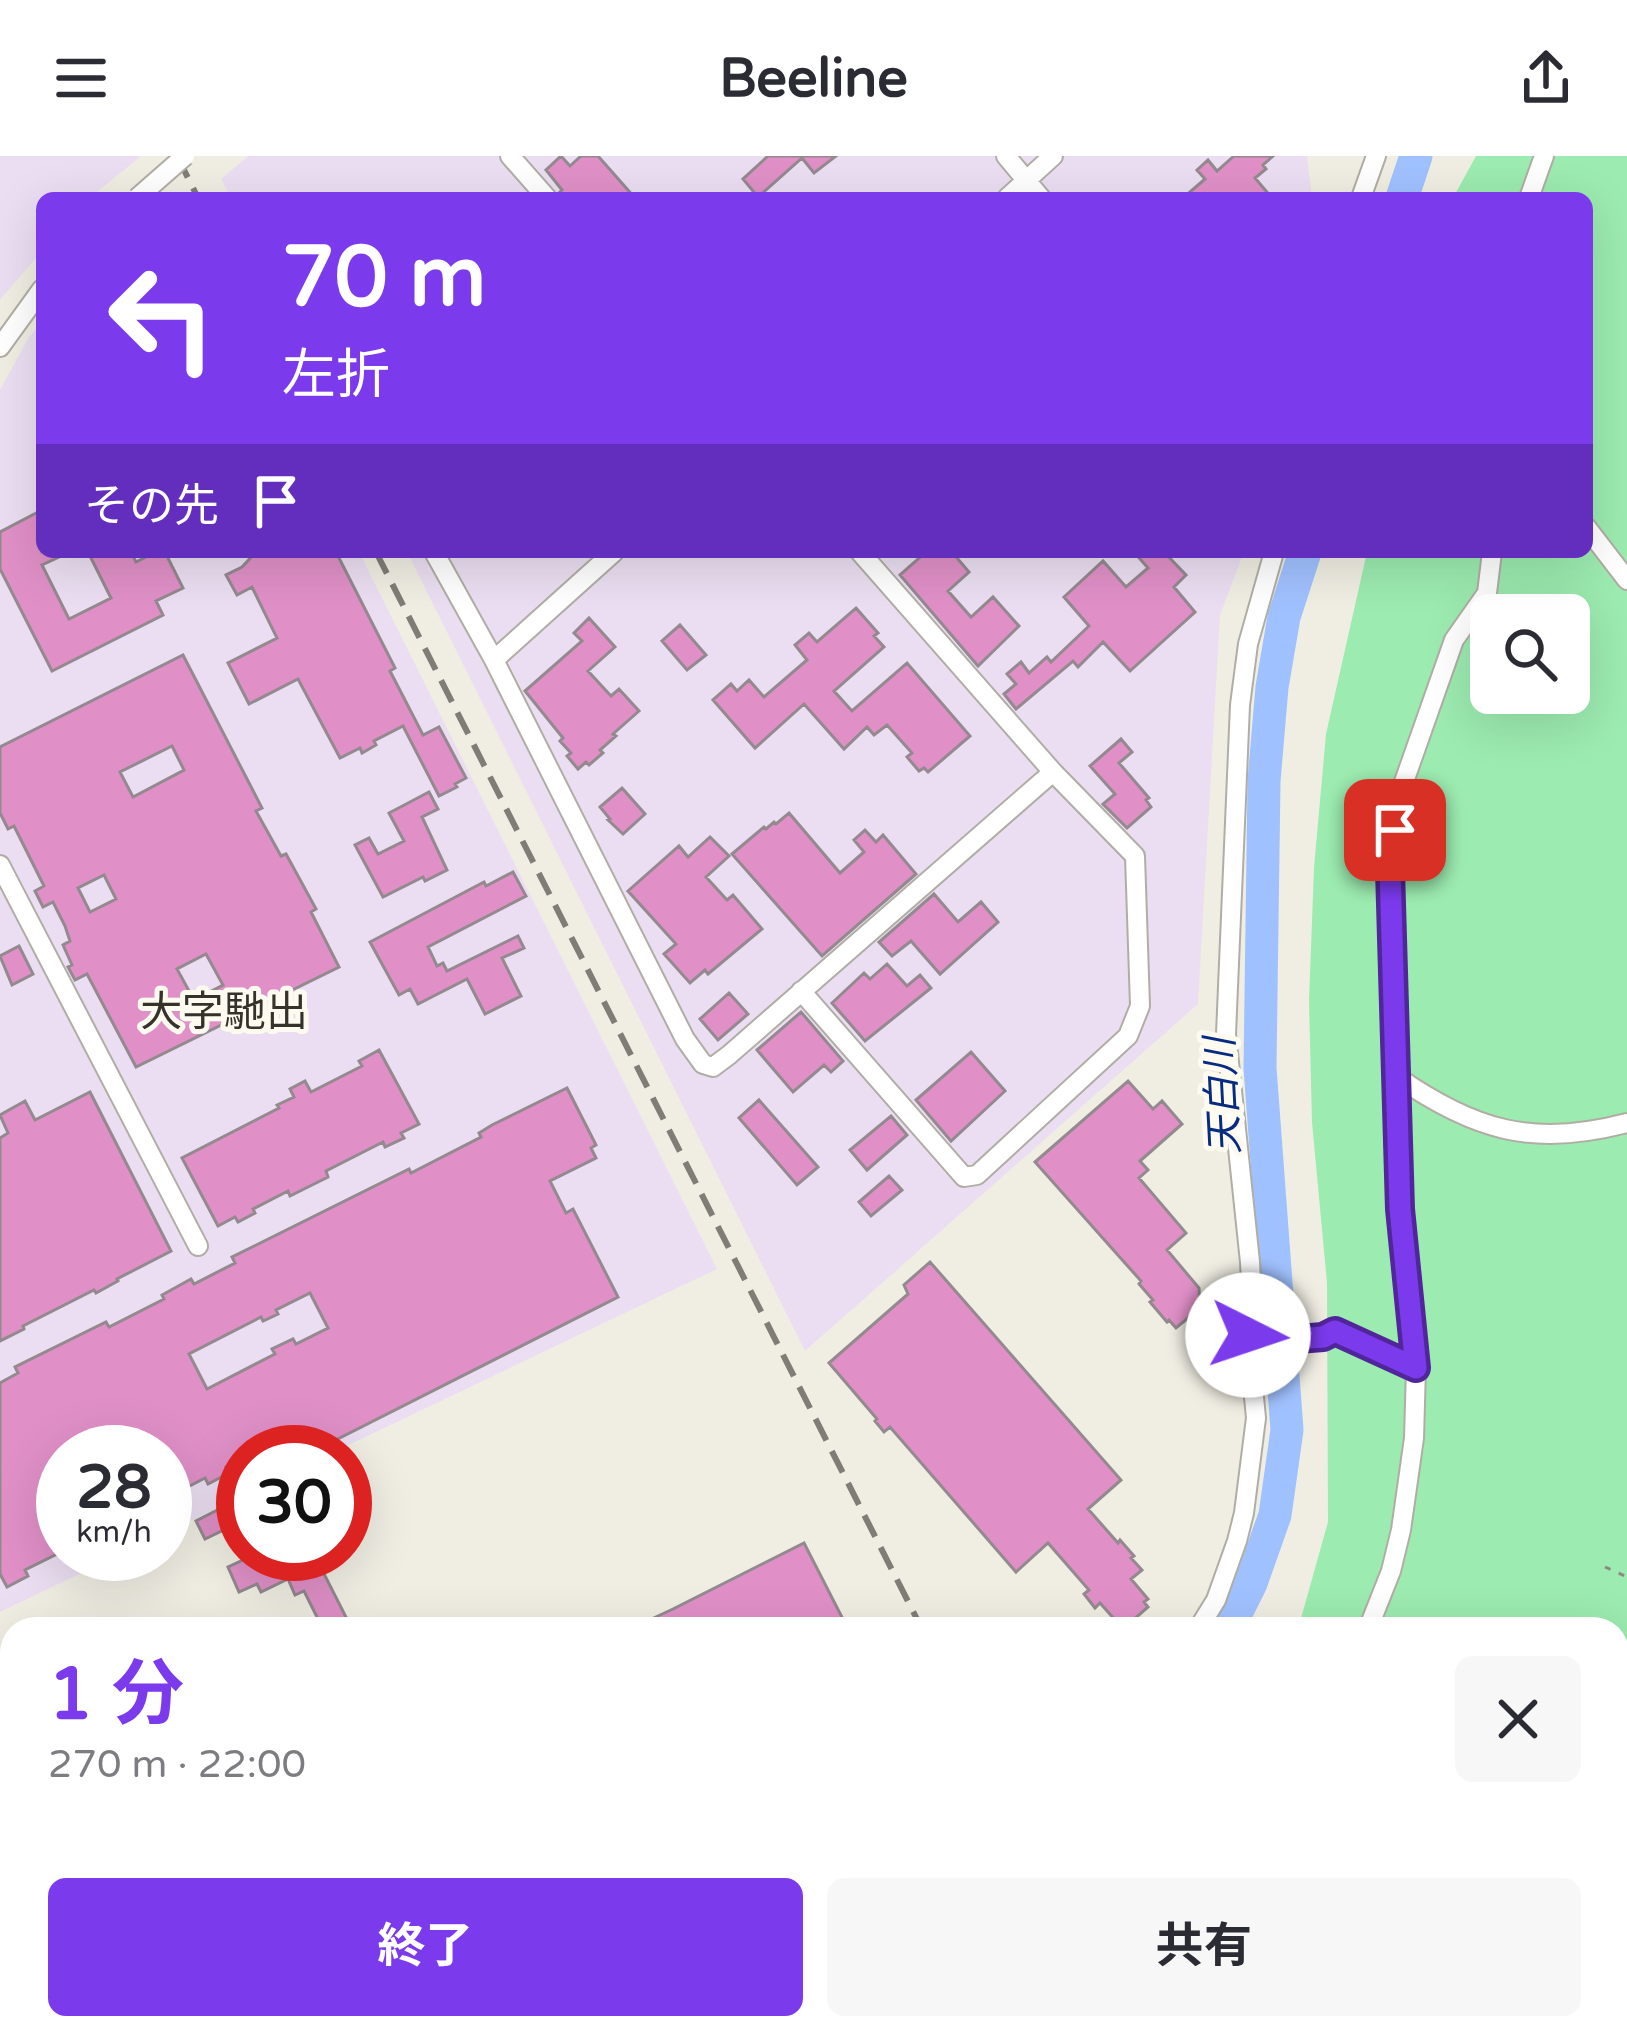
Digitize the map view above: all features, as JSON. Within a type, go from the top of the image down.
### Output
[{"type":"street","points":[[144,192],[185,156]]},
{"type":"street","points":[[510,156],[543,192]]},
{"type":"street","points":[[1006,156],[1036,192]]},
{"type":"street","points":[[1013,192],[1053,156]]},
{"type":"street","points":[[1362,192],[1376,156]]},
{"type":"street","points":[[1531,192],[1544,156]]},
{"type":"street","points":[[0,347],[36,297]]},
{"type":"street","points":[[1593,535],[1627,580]]},
{"type":"street","points":[[437,558],[494,660],[685,1039],[703,1064],[713,1067],[1053,772]]},
{"type":"street","points":[[494,660],[607,558]]},
{"type":"street","points":[[800,991],[964,1177],[976,1175],[1128,1036],[1140,1006],[1135,856],[1053,772],[865,558]]},
{"type":"street","points":[[1205,1617],[1227,1573],[1244,1513],[1256,1418],[1250,1262],[1226,1034],[1240,705],[1248,644],[1272,558]]},
{"type":"street","points":[[1373,1617],[1391,1571],[1410,1486],[1416,1368],[1400,1209],[1390,870],[1400,796],[1454,640],[1486,593],[1491,558]]},
{"type":"street","points":[[0,865],[199,1246]]},
{"type":"street","points":[[1396,1076],[1438,1105],[1479,1123],[1527,1134],[1627,1123]]},
{"type":"street","points":[[1253,1342],[1329,1334],[1416,1368]]},
{"type":"path","points":[[1605,1567],[1627,1577]]},
{"type":"shaded area","points":[[0,156],[141,156],[97,192],[36,192],[36,258],[0,300]]},
{"type":"shaded area","points":[[248,156],[1307,156],[1311,192],[228,192],[221,179]]},
{"type":"shaded area","points":[[36,329],[36,558],[362,558],[717,1269],[372,1434],[372,1425],[216,1425],[216,1509],[192,1520],[192,1425],[36,1425],[36,1581],[65,1581],[0,1612],[0,390]]},
{"type":"shaded area","points":[[410,558],[1242,558],[1220,615],[1198,1004],[805,1351]]},
{"type":"green space","points":[[1476,156],[1627,156],[1627,1617],[1301,1617],[1328,1522],[1327,1283],[1312,1122],[1309,1001],[1326,734],[1366,558],[1593,558],[1593,192],[1456,192]]},
{"type":"building","points":[[561,156],[570,166],[581,156],[598,156],[630,192],[560,192],[546,170]]},
{"type":"building","points":[[768,156],[836,156],[814,173],[802,158],[764,192],[754,192],[743,179]]},
{"type":"building","points":[[1234,156],[1273,156],[1255,178],[1267,192],[1190,192],[1205,179],[1197,170],[1208,160],[1217,171]]},
{"type":"building","points":[[36,513],[36,558],[57,558],[42,565],[69,619],[111,598],[91,558],[134,558],[136,562],[168,558],[183,588],[156,601],[163,615],[52,671],[0,569],[0,532]]},
{"type":"building","points":[[250,558],[339,558],[423,735],[439,727],[466,778],[439,796],[403,726],[362,753],[360,748],[340,758],[298,679],[249,704],[228,663],[277,638],[252,587],[237,595],[226,575]]},
{"type":"building","points":[[919,558],[957,558],[969,572],[948,591],[971,617],[993,597],[1019,626],[978,666],[900,575]]},
{"type":"building","points":[[1139,558],[1170,558],[1186,575],[1174,587],[1195,612],[1130,671],[1103,642],[1078,667],[1073,661],[1016,709],[1004,694],[1016,684],[1007,674],[1021,662],[1029,673],[1047,657],[1051,662],[1089,626],[1064,597],[1103,561],[1126,587],[1148,568]]},
{"type":"building","points":[[856,608],[884,647],[834,691],[852,711],[907,663],[970,736],[928,772],[919,771],[907,757],[912,753],[887,725],[874,735],[867,727],[844,749],[804,704],[755,748],[713,700],[731,684],[737,691],[749,680],[764,697],[807,660],[795,645],[809,633],[817,642]]},
{"type":"building","points":[[589,618],[615,647],[588,671],[611,696],[619,689],[639,711],[613,734],[616,736],[600,750],[603,753],[578,769],[567,756],[571,753],[560,741],[563,738],[525,691],[582,641],[574,633]]},
{"type":"building","points":[[680,625],[706,655],[687,670],[662,641]]},
{"type":"building","points":[[183,655],[262,808],[256,811],[316,909],[311,912],[339,967],[136,1067],[87,974],[75,980],[68,967],[72,965],[63,945],[70,941],[65,926],[53,902],[43,907],[35,891],[44,886],[14,826],[8,829],[0,813],[0,747]],"holes":[[[172,746],[184,770],[133,797],[120,772]],[[104,875],[116,899],[90,912],[78,888]],[[206,954],[223,985],[194,1000],[177,969]]]},
{"type":"building","points":[[1121,739],[1132,752],[1119,763],[1149,798],[1151,807],[1127,828],[1103,804],[1115,794],[1090,766]]},
{"type":"building","points":[[622,788],[645,814],[623,834],[600,807]]},
{"type":"building","points":[[429,792],[438,809],[422,817],[447,870],[383,897],[355,845],[369,838],[378,854],[404,841],[389,813]]},
{"type":"building","points":[[789,813],[840,873],[864,852],[854,840],[865,830],[876,842],[883,835],[916,874],[822,956],[732,854]]},
{"type":"building","points":[[710,837],[729,856],[706,877],[727,900],[733,895],[762,929],[708,974],[705,970],[690,983],[664,954],[676,944],[628,891],[679,846],[688,857]]},
{"type":"building","points":[[513,872],[526,896],[428,947],[437,966],[443,963],[447,971],[518,936],[524,948],[502,958],[521,996],[485,1014],[467,979],[418,1004],[410,989],[399,995],[370,942],[484,882],[486,886]]},
{"type":"building","points":[[934,894],[958,922],[981,902],[998,922],[940,974],[911,941],[892,956],[879,942]]},
{"type":"building","points":[[19,946],[33,974],[12,985],[0,956]]},
{"type":"building","points":[[887,964],[907,986],[920,975],[931,988],[865,1041],[832,1003],[864,973],[870,979]]},
{"type":"building","points":[[729,993],[748,1014],[718,1040],[700,1019]]},
{"type":"building","points":[[801,1012],[843,1061],[831,1072],[824,1065],[793,1092],[757,1050]]},
{"type":"building","points":[[379,1050],[419,1124],[401,1133],[404,1138],[385,1147],[383,1142],[326,1171],[328,1177],[290,1196],[288,1191],[238,1222],[235,1217],[218,1226],[182,1158],[279,1108],[277,1105],[294,1097],[290,1089],[305,1081],[311,1092],[362,1066],[359,1061]]},
{"type":"building","points":[[971,1052],[1005,1091],[951,1141],[916,1100]]},
{"type":"building","points":[[1128,1081],[1153,1109],[1162,1101],[1182,1124],[1140,1161],[1148,1170],[1139,1178],[1186,1233],[1167,1250],[1199,1288],[1200,1308],[1176,1328],[1150,1302],[1141,1281],[1035,1162]]},
{"type":"building","points":[[567,1088],[596,1145],[591,1148],[596,1158],[550,1181],[566,1213],[573,1209],[618,1297],[365,1425],[216,1425],[216,1480],[208,1484],[205,1478],[192,1485],[192,1425],[36,1425],[36,1564],[25,1570],[28,1576],[7,1587],[0,1574],[0,1383],[18,1373],[15,1367],[106,1322],[109,1327],[164,1299],[162,1295],[191,1279],[194,1284],[235,1263],[232,1257],[409,1169],[411,1173],[481,1137],[479,1133]],"holes":[[[310,1293],[328,1328],[296,1344],[293,1339],[272,1349],[275,1354],[207,1389],[189,1354],[261,1317],[263,1321],[278,1314],[276,1310]]]},
{"type":"building","points":[[90,1092],[171,1251],[0,1341],[0,1138],[8,1133],[0,1115],[25,1101],[35,1120]]},
{"type":"building","points":[[759,1100],[818,1167],[797,1185],[739,1118]]},
{"type":"building","points":[[891,1116],[907,1135],[867,1170],[850,1150]]},
{"type":"building","points":[[889,1176],[902,1190],[871,1216],[859,1202]]},
{"type":"building","points":[[930,1262],[1121,1480],[1088,1509],[1142,1570],[1131,1579],[1148,1599],[1144,1602],[1148,1607],[1137,1617],[1112,1617],[1100,1603],[1095,1608],[1084,1594],[1089,1590],[1048,1543],[1016,1572],[890,1427],[884,1432],[829,1363],[908,1294],[904,1285]]},
{"type":"building","points":[[216,1511],[216,1534],[205,1539],[196,1521]]},
{"type":"building","points":[[804,1543],[842,1617],[656,1617]]},
{"type":"building","points":[[234,1581],[284,1581],[261,1592],[257,1584],[239,1592]]},
{"type":"building","points":[[289,1581],[328,1581],[346,1617],[317,1617],[304,1591],[295,1595]]},
{"type":"waterway","name":"天白川","points":[[1404,192],[1416,156]]},
{"type":"waterway","name":"天白川","points":[[1234,1617],[1275,1515],[1287,1430],[1260,1068],[1264,781],[1284,617],[1303,558]]},
{"type":"railway","points":[[177,156],[195,192]]},
{"type":"railway","points":[[379,558],[916,1617]]},
{"type":"district","name":"大字馳出","points":[[224,1012]]},
{"type":"route","points":[[1248,1335],[1249,1343],[1323,1337],[1335,1331],[1416,1368],[1400,1209],[1390,870],[1395,830]]}]
